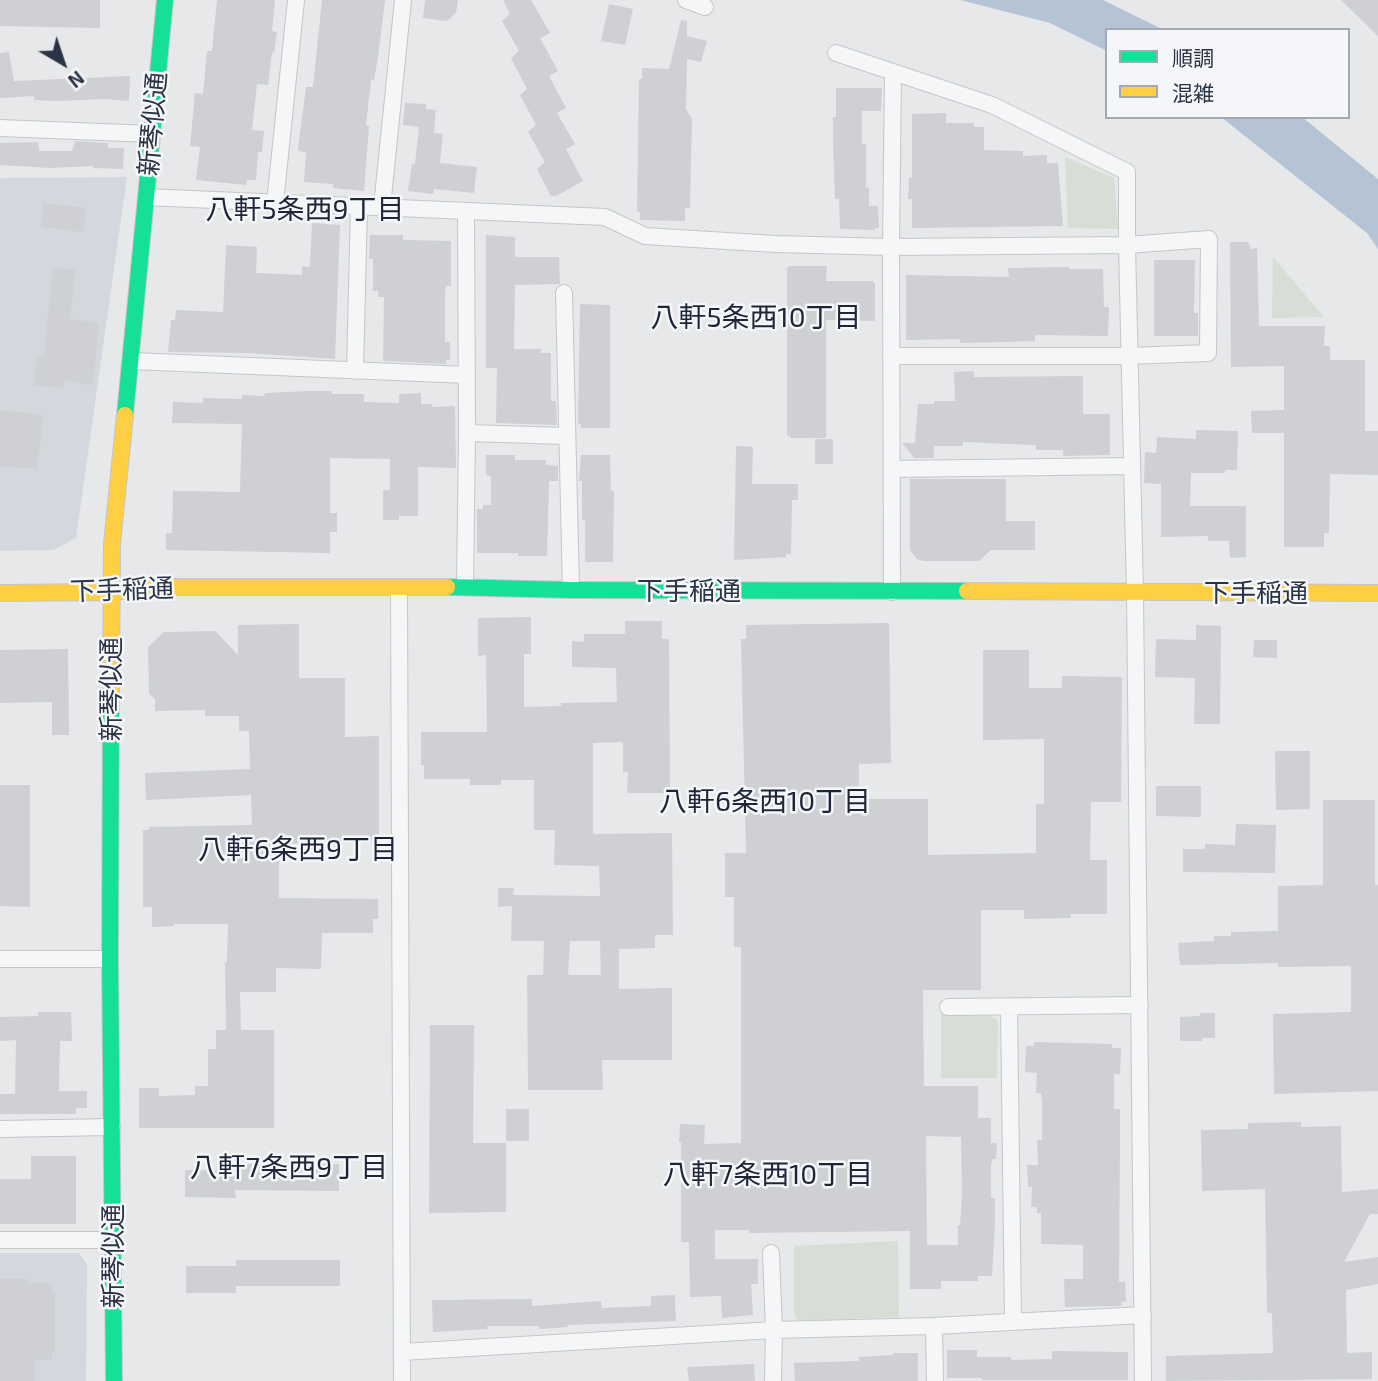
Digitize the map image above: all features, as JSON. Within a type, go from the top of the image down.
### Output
[{"type":"street","name":"新琴似通","points":[[114,1381],[110,959],[112,544],[132,361],[165,0]]},
{"type":"street","points":[[275,203],[296,0]]},
{"type":"street","points":[[383,207],[403,0]]},
{"type":"street","points":[[686,0],[705,7]]},
{"type":"street","points":[[836,53],[992,105],[1127,172],[1135,592],[1143,1381]]},
{"type":"street","points":[[892,592],[893,73]]},
{"type":"street","points":[[0,128],[152,134]]},
{"type":"street","points":[[146,197],[605,217],[645,236],[776,244],[891,247],[1127,245],[1209,239],[1208,353],[1129,356],[891,356]]},
{"type":"street","points":[[355,370],[359,206]]},
{"type":"street","points":[[465,587],[466,211]]},
{"type":"street","points":[[564,293],[565,436],[571,590]]},
{"type":"street","points":[[132,361],[467,375]]},
{"type":"street","points":[[467,433],[565,436]]},
{"type":"street","points":[[892,469],[1132,466]]},
{"type":"street","name":"下手稲通","points":[[0,593],[111,592],[161,587],[1378,593]]},
{"type":"street","points":[[399,587],[402,1381]]},
{"type":"street","points":[[0,959],[110,959]]},
{"type":"street","points":[[948,1007],[1140,1006]]},
{"type":"street","points":[[1009,1007],[1013,1322]]},
{"type":"street","points":[[0,1129],[112,1126]]},
{"type":"street","points":[[0,1240],[113,1240]]},
{"type":"street","points":[[771,1253],[773,1381]]},
{"type":"street","points":[[402,1352],[774,1330],[934,1326],[1143,1315]]},
{"type":"street","points":[[934,1326],[935,1381]]},
{"type":"shaded area","points":[[1065,157],[1114,178],[1118,229],[1068,228]]},
{"type":"shaded area","points":[[127,177],[76,538],[53,550],[0,551],[0,178]]},
{"type":"shaded area","points":[[1273,257],[1324,317],[1272,318]]},
{"type":"shaded area","points":[[941,1014],[990,1016],[998,1020],[997,1078],[941,1078]]},
{"type":"shaded area","points":[[898,1241],[899,1317],[799,1321],[794,1315],[794,1246]]},
{"type":"shaded area","points":[[0,1253],[79,1253],[87,1265],[86,1381],[0,1381]]},
{"type":"water","points":[[960,0],[1103,0],[1160,28],[1105,28],[1105,50],[1050,23]]},
{"type":"water","points":[[1224,119],[1304,119],[1378,179],[1378,249],[1367,233]]},
{"type":"building","points":[[0,0],[100,0],[100,28],[0,26]]},
{"type":"building","points":[[217,0],[275,0],[272,31],[277,32],[274,53],[272,52],[268,85],[257,84],[252,130],[264,131],[262,152],[258,152],[256,180],[247,180],[246,185],[196,180],[200,147],[190,146],[195,93],[203,94],[207,51],[212,51]]},
{"type":"building","points":[[322,0],[385,0],[366,125],[369,126],[364,191],[333,188],[333,184],[304,182],[306,152],[299,151],[298,148],[306,87],[313,87]]},
{"type":"building","points":[[425,0],[458,0],[456,13],[447,21],[423,18]]},
{"type":"building","points":[[503,0],[531,0],[550,33],[540,38],[558,71],[549,76],[566,108],[557,113],[575,144],[566,149],[583,181],[556,196],[551,196],[537,169],[545,162],[528,132],[536,125],[520,95],[527,89],[511,58],[519,51],[502,21],[510,14]]},
{"type":"building","points":[[1341,0],[1378,0],[1378,36]]},
{"type":"building","points":[[609,4],[633,9],[625,45],[601,41]]},
{"type":"building","points":[[681,20],[687,21],[687,36],[707,41],[701,62],[687,59],[686,109],[692,119],[690,208],[685,208],[685,221],[640,220],[640,212],[637,211],[639,79],[642,79],[642,68],[669,69]]},
{"type":"building","points":[[9,52],[14,81],[130,76],[129,101],[34,100],[34,96],[0,98],[0,53]]},
{"type":"building","points":[[836,88],[882,88],[881,111],[862,111],[862,144],[866,144],[866,188],[869,187],[869,206],[878,206],[879,228],[875,230],[840,229],[839,199],[835,199],[833,142]]},
{"type":"building","points":[[405,103],[426,104],[426,109],[436,110],[434,133],[443,134],[440,163],[477,167],[474,193],[434,189],[433,194],[408,191],[412,164],[415,164],[419,127],[403,125]]},
{"type":"building","points":[[946,113],[946,123],[974,123],[974,127],[984,127],[984,150],[1023,151],[1023,156],[1047,155],[1047,163],[1058,163],[1063,226],[912,228],[912,199],[908,199],[909,178],[912,178],[912,114]]},
{"type":"building","points":[[75,141],[108,143],[108,148],[124,148],[123,169],[0,165],[0,143],[38,142],[39,151],[72,151]]},
{"type":"building","points":[[43,203],[86,208],[83,232],[41,227]]},
{"type":"building","points":[[312,223],[340,225],[335,359],[247,353],[168,352],[171,320],[175,320],[176,310],[223,312],[226,245],[257,247],[256,273],[302,275],[302,266],[310,267]]},
{"type":"building","points":[[370,235],[403,235],[403,240],[451,241],[451,286],[446,286],[445,293],[445,342],[450,342],[450,360],[446,360],[446,364],[383,361],[384,297],[378,297],[378,291],[373,291],[373,259],[369,259]]},
{"type":"building","points":[[486,235],[515,237],[515,257],[559,257],[560,284],[515,285],[514,349],[541,349],[541,353],[551,353],[551,401],[556,401],[557,425],[496,423],[497,368],[486,368]]},
{"type":"building","points":[[1230,242],[1248,242],[1251,249],[1257,248],[1259,326],[1325,326],[1324,346],[1330,346],[1330,360],[1365,360],[1365,431],[1378,431],[1378,475],[1330,474],[1329,533],[1324,533],[1324,547],[1284,547],[1284,433],[1252,433],[1251,411],[1284,410],[1284,366],[1231,367]]},
{"type":"building","points":[[1154,260],[1195,260],[1194,313],[1198,313],[1198,336],[1154,336]]},
{"type":"building","points":[[827,266],[826,281],[873,281],[875,284],[875,321],[826,320],[826,438],[787,436],[787,268]]},
{"type":"building","points":[[53,268],[75,270],[70,319],[99,323],[93,385],[64,380],[63,388],[34,385],[37,356],[44,357]]},
{"type":"building","points":[[1008,268],[1103,269],[1104,307],[1109,307],[1108,336],[1035,335],[1035,341],[960,343],[960,339],[906,340],[906,275],[1009,277]]},
{"type":"building","points":[[580,304],[610,305],[610,428],[581,428],[581,424],[578,424]]},
{"type":"building","points":[[974,371],[974,377],[1083,376],[1083,414],[1110,414],[1110,455],[1063,456],[1063,450],[1036,450],[1036,445],[963,442],[963,446],[934,446],[934,458],[914,458],[902,443],[915,443],[918,404],[955,401],[954,372]]},
{"type":"building","points":[[309,391],[364,394],[364,402],[399,403],[399,394],[421,393],[421,404],[432,404],[432,407],[455,406],[456,468],[418,467],[418,516],[399,516],[399,520],[383,520],[383,490],[390,490],[390,459],[330,458],[330,513],[337,513],[337,532],[330,532],[330,553],[166,550],[166,533],[172,533],[173,491],[240,492],[242,424],[172,423],[173,402],[203,403],[203,398],[242,399],[242,395],[264,396],[265,393]]},
{"type":"building","points":[[0,410],[43,415],[37,469],[0,466]]},
{"type":"building","points":[[1196,430],[1238,431],[1237,470],[1225,470],[1225,473],[1191,473],[1190,506],[1246,506],[1246,557],[1230,558],[1229,541],[1208,541],[1208,536],[1161,537],[1161,484],[1144,483],[1145,452],[1156,453],[1157,437],[1196,439]]},
{"type":"building","points":[[815,439],[833,439],[833,464],[815,464]]},
{"type":"building","points":[[736,446],[753,447],[752,484],[798,484],[798,500],[792,500],[791,554],[786,554],[786,557],[734,560]]},
{"type":"building","points":[[486,455],[515,455],[515,460],[546,460],[546,465],[558,466],[558,481],[549,481],[547,556],[477,553],[477,509],[483,509],[483,505],[491,505],[491,476],[486,475]]},
{"type":"building","points":[[581,455],[610,455],[611,491],[614,491],[613,562],[585,562],[585,520],[582,520],[582,481],[579,481]]},
{"type":"building","points":[[910,479],[1006,479],[1006,521],[1035,521],[1035,550],[991,550],[979,561],[917,559],[910,550]]},
{"type":"building","points":[[531,617],[531,654],[524,654],[524,707],[617,702],[616,668],[572,667],[572,641],[584,642],[584,634],[625,634],[625,621],[662,621],[662,639],[669,639],[670,793],[627,793],[628,772],[623,772],[623,742],[593,743],[593,834],[672,833],[673,935],[655,935],[655,948],[619,949],[619,989],[672,988],[672,1060],[602,1060],[603,1090],[528,1090],[527,975],[543,975],[544,941],[511,941],[512,906],[498,907],[498,888],[514,888],[513,895],[600,896],[599,866],[554,865],[555,830],[534,830],[534,780],[501,780],[501,785],[470,785],[470,779],[424,779],[424,765],[421,765],[421,732],[487,732],[486,655],[478,656],[478,618]],"holes":[[[570,941],[600,941],[601,975],[568,975]]]},
{"type":"building","points":[[889,623],[891,763],[859,764],[859,799],[928,799],[928,855],[1036,853],[1036,804],[1044,804],[1044,739],[983,740],[983,650],[1029,650],[1029,688],[1062,688],[1062,676],[1122,677],[1121,802],[1091,802],[1090,860],[1107,860],[1107,914],[1071,914],[1071,918],[1024,919],[1024,910],[981,910],[981,990],[923,990],[924,1086],[978,1086],[978,1118],[991,1118],[991,1143],[997,1143],[996,1159],[993,1159],[991,1165],[991,1198],[995,1198],[992,1276],[978,1276],[978,1281],[941,1281],[941,1289],[910,1289],[910,1231],[749,1233],[749,1230],[715,1230],[715,1259],[758,1259],[758,1284],[751,1284],[753,1315],[722,1318],[721,1296],[690,1297],[689,1242],[681,1242],[680,1124],[705,1125],[704,1144],[741,1143],[741,947],[734,947],[734,897],[725,897],[725,853],[746,853],[741,639],[746,639],[746,625]],"holes":[[[926,1136],[961,1137],[962,1197],[958,1245],[927,1245]]]},
{"type":"building","points":[[299,624],[299,678],[345,678],[345,737],[379,736],[379,842],[279,844],[279,898],[378,899],[378,919],[373,919],[373,933],[322,933],[321,969],[276,968],[276,992],[240,992],[241,1030],[274,1030],[274,1128],[139,1128],[139,1088],[159,1088],[159,1096],[195,1095],[195,1086],[208,1086],[208,1049],[216,1049],[216,1030],[226,1030],[225,962],[228,924],[174,924],[152,927],[152,907],[143,907],[143,830],[149,830],[149,827],[252,825],[251,795],[146,800],[145,773],[250,769],[249,731],[239,731],[239,716],[205,716],[205,710],[155,711],[155,699],[149,694],[148,647],[164,632],[215,631],[238,655],[238,625]]},
{"type":"building","points":[[1196,625],[1221,626],[1220,724],[1194,724],[1195,678],[1155,677],[1156,639],[1196,640]]},
{"type":"building","points":[[1254,640],[1277,640],[1277,658],[1253,657]]},
{"type":"building","points":[[68,649],[69,735],[52,735],[52,702],[0,703],[0,650]]},
{"type":"building","points":[[1275,751],[1310,751],[1310,809],[1276,810]]},
{"type":"building","points":[[0,785],[30,785],[30,907],[0,906]]},
{"type":"building","points":[[1156,786],[1201,786],[1201,817],[1156,816]]},
{"type":"building","points":[[1323,800],[1375,800],[1375,885],[1378,885],[1378,1091],[1274,1094],[1273,1014],[1351,1012],[1351,966],[1278,967],[1278,963],[1180,965],[1178,943],[1214,941],[1214,936],[1231,936],[1231,932],[1278,931],[1278,886],[1323,885]]},
{"type":"building","points":[[1236,824],[1276,825],[1275,873],[1183,872],[1183,849],[1205,849],[1205,844],[1235,845]]},
{"type":"building","points":[[38,1012],[71,1012],[72,1041],[60,1041],[59,1091],[87,1091],[87,1108],[76,1108],[76,1114],[0,1114],[0,1094],[15,1094],[16,1040],[0,1041],[0,1017],[38,1016]]},
{"type":"building","points":[[1200,1013],[1215,1013],[1215,1038],[1180,1041],[1180,1017],[1200,1016]]},
{"type":"building","points":[[430,1025],[474,1025],[473,1143],[506,1143],[506,1212],[429,1213]]},
{"type":"building","points":[[1034,1042],[1112,1044],[1112,1048],[1121,1048],[1120,1074],[1114,1074],[1114,1109],[1120,1109],[1119,1282],[1125,1282],[1126,1301],[1121,1302],[1122,1306],[1065,1307],[1064,1279],[1083,1279],[1083,1245],[1041,1244],[1041,1213],[1037,1213],[1037,1207],[1031,1207],[1032,1187],[1028,1187],[1027,1165],[1038,1165],[1037,1140],[1042,1140],[1042,1103],[1041,1093],[1036,1093],[1037,1073],[1025,1072],[1026,1046],[1034,1046]]},
{"type":"building","points":[[506,1109],[529,1109],[529,1141],[506,1141]]},
{"type":"building","points":[[1301,1122],[1301,1127],[1341,1126],[1342,1192],[1378,1189],[1378,1214],[1370,1214],[1344,1262],[1378,1257],[1378,1284],[1346,1290],[1347,1353],[1372,1352],[1372,1379],[1166,1381],[1166,1356],[1273,1353],[1272,1313],[1267,1313],[1265,1189],[1202,1191],[1201,1130],[1248,1129],[1248,1123]]},
{"type":"building","points":[[31,1156],[76,1156],[76,1224],[0,1224],[0,1179],[31,1179]]},
{"type":"building","points":[[235,1164],[339,1164],[339,1191],[235,1190],[236,1198],[185,1197],[185,1170],[235,1170]]},
{"type":"building","points":[[236,1260],[340,1260],[340,1286],[236,1286],[236,1293],[186,1293],[186,1266],[236,1266]]},
{"type":"building","points":[[0,1279],[28,1279],[28,1283],[49,1283],[52,1285],[52,1292],[55,1292],[55,1352],[52,1352],[52,1360],[35,1359],[35,1381],[0,1381]]},
{"type":"building","points":[[675,1295],[676,1321],[567,1325],[568,1327],[539,1329],[539,1326],[487,1326],[488,1329],[433,1332],[432,1300],[532,1299],[532,1306],[601,1301],[602,1308],[651,1306],[651,1296]]},
{"type":"building","points":[[947,1350],[977,1350],[977,1357],[1011,1357],[1011,1360],[1052,1359],[1052,1351],[1128,1352],[1128,1380],[947,1378]]},
{"type":"building","points":[[918,1353],[918,1381],[795,1381],[794,1363],[859,1361],[859,1357]]},
{"type":"building","points":[[754,1364],[755,1381],[689,1381],[687,1367]]},
{"type":"traffic: fast","points":[[125,415],[165,0]]},
{"type":"traffic: fast","points":[[447,587],[967,591]]},
{"type":"traffic: fast","points":[[111,699],[110,959],[114,1381]]},
{"type":"traffic: slow","points":[[111,699],[112,544],[125,415]]},
{"type":"traffic: slow","points":[[0,593],[111,592],[161,587],[447,587]]},
{"type":"traffic: slow","points":[[967,591],[1378,593]]},
{"type":"district","name":"八軒5条西9丁目","points":[[305,210]]},
{"type":"district","name":"八軒5条西10丁目","points":[[756,318]]},
{"type":"district","name":"八軒6条西10丁目","points":[[765,802]]},
{"type":"district","name":"八軒6条西9丁目","points":[[298,850]]},
{"type":"district","name":"八軒7条西9丁目","points":[[289,1168]]},
{"type":"district","name":"八軒7条西10丁目","points":[[768,1175]]}]
